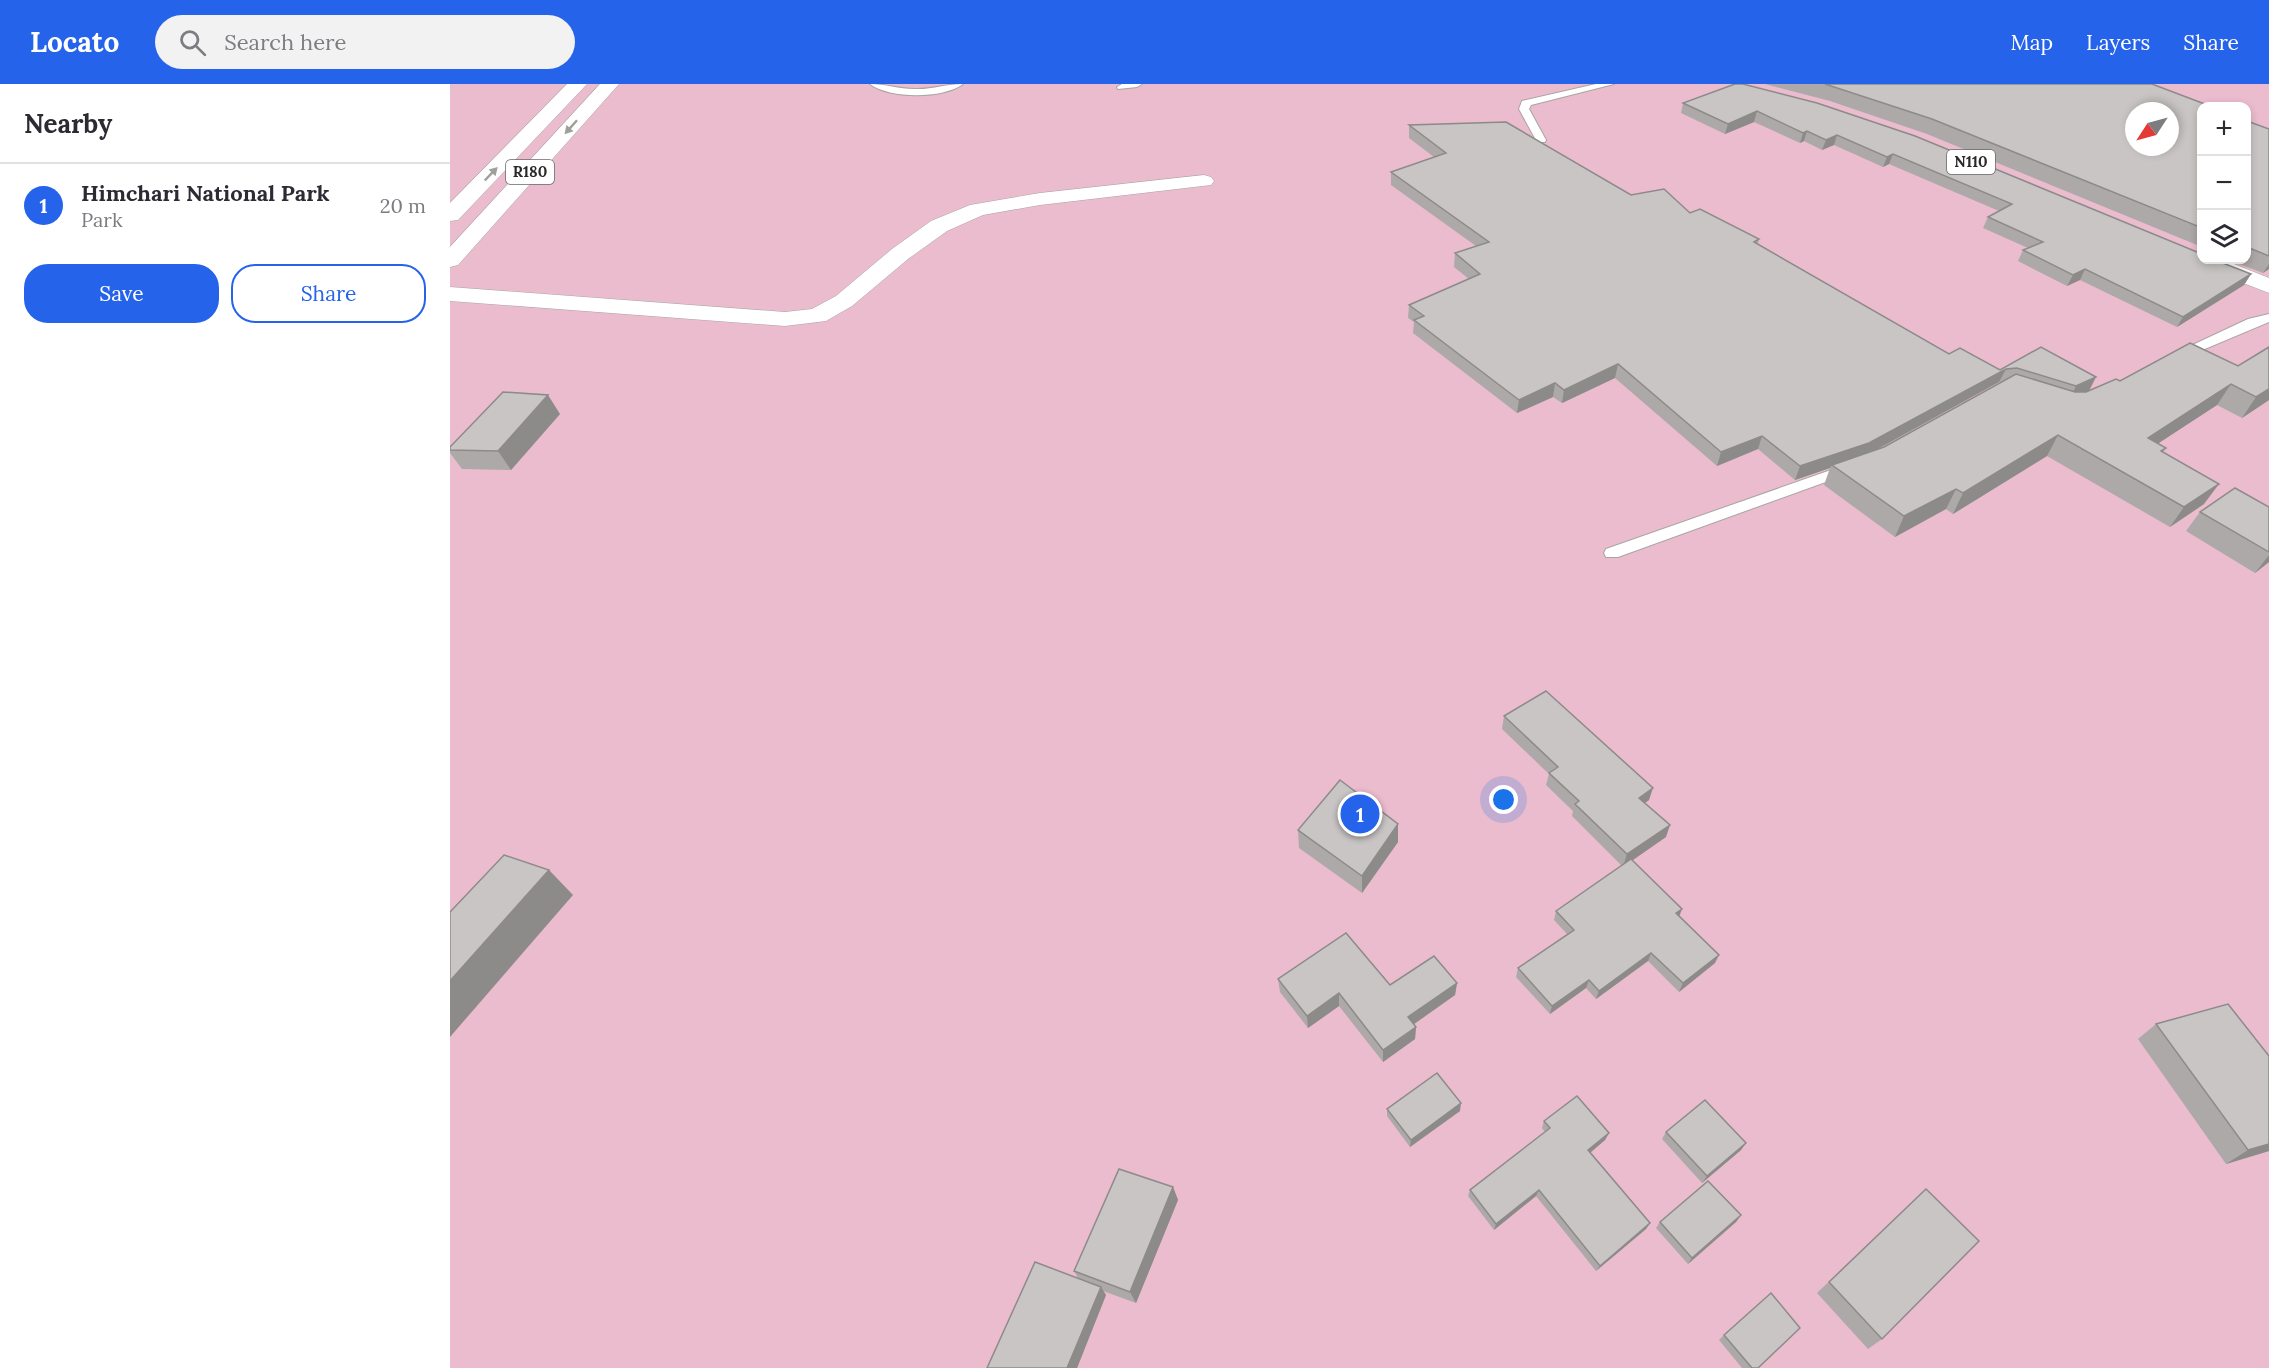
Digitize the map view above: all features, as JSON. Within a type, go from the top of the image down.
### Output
[{"type":"main road","name":"R180","points":[[450,215],[578,84]]},
{"type":"main road","name":"R180","points":[[450,260],[610,84]]},
{"type":"main road","points":[[450,294],[785,319],[818,316],[844,301],[900,254],[939,226],[978,210],[1040,200],[1204,181]]},
{"type":"main road","points":[[2216,264],[2269,286]]},
{"type":"lane","points":[[875,84],[906,94],[933,91],[958,84]]},
{"type":"lane","points":[[1122,87],[1137,84]]},
{"type":"lane","points":[[1541,140],[1524,109],[1526,103],[1609,84]]},
{"type":"lane","points":[[2160,363],[2253,321],[2269,318]]},
{"type":"lane","points":[[1612,553],[1869,462]]},
{"type":"shaded area","points":[[450,84],[2269,84],[2269,1368],[450,1368]]},
{"type":"building","points":[[1735,84],[1743,84],[1817,103],[1915,136],[2197,252],[2197,264],[2225,264],[2251,274],[2183,317],[2085,269],[2073,275],[2023,250],[2043,242],[1988,217],[2012,204],[1893,154],[1887,157],[1837,135],[1826,140],[1807,131],[1803,133],[1757,111],[1728,124],[1683,103]]},
{"type":"building","points":[[1825,84],[2152,84],[2199,102],[2197,102],[2197,226],[1932,119]]},
{"type":"building","points":[[1506,122],[1631,195],[1664,189],[1690,213],[1700,209],[1759,239],[1754,242],[1949,354],[1960,348],[2000,370],[2041,347],[2096,377],[2076,386],[2017,368],[2006,369],[1869,443],[1800,466],[1762,436],[1721,452],[1618,364],[1564,390],[1555,383],[1519,400],[1414,320],[1424,316],[1409,305],[1480,274],[1455,253],[1489,242],[1391,172],[1446,153],[1409,125]]},
{"type":"building","points":[[2251,122],[2269,129],[2269,256],[2251,249]]},
{"type":"building","points":[[2190,343],[2238,366],[2269,347],[2269,389],[2256,397],[2231,384],[2148,438],[2166,448],[2161,451],[2219,484],[2184,507],[2058,435],[1963,493],[1956,489],[1904,516],[1832,465],[1884,447],[2016,374],[2075,392],[2086,392],[2116,379],[2120,381]]},
{"type":"building","points":[[503,392],[548,395],[498,451],[450,450],[450,447]]},
{"type":"building","points":[[2235,488],[2269,507],[2269,552],[2200,512]]},
{"type":"building","points":[[1546,691],[1653,788],[1639,798],[1670,825],[1627,854],[1575,804],[1579,801],[1549,773],[1558,767],[1504,716]]},
{"type":"building","points":[[1340,780],[1398,824],[1362,876],[1298,830]]},
{"type":"building","points":[[504,855],[549,870],[450,981],[450,912]]},
{"type":"building","points":[[1631,859],[1682,909],[1676,913],[1719,955],[1683,983],[1651,953],[1599,991],[1589,980],[1552,1006],[1518,968],[1574,930],[1556,911]]},
{"type":"building","points":[[1346,933],[1390,985],[1434,956],[1457,983],[1408,1017],[1416,1027],[1383,1050],[1339,993],[1307,1016],[1278,979]]},
{"type":"building","points":[[2228,1004],[2269,1056],[2269,1144],[2248,1150],[2156,1024]]},
{"type":"building","points":[[1437,1073],[1461,1103],[1411,1140],[1387,1109]]},
{"type":"building","points":[[1577,1096],[1609,1133],[1588,1150],[1650,1223],[1600,1266],[1539,1190],[1496,1224],[1470,1190],[1550,1128],[1544,1121]]},
{"type":"building","points":[[1705,1100],[1746,1143],[1707,1176],[1666,1132]]},
{"type":"building","points":[[1119,1169],[1173,1187],[1130,1292],[1074,1271]]},
{"type":"building","points":[[1708,1181],[1741,1215],[1692,1258],[1660,1222]]},
{"type":"building","points":[[1926,1189],[1979,1241],[1882,1339],[1829,1282]]},
{"type":"building","points":[[1035,1262],[1101,1287],[1067,1368],[987,1368]]},
{"type":"building","points":[[1771,1293],[1800,1328],[1758,1368],[1752,1368],[1724,1335]]},
{"type":"place","name":"Himchari National Park","points":[[1360,814]]}]
